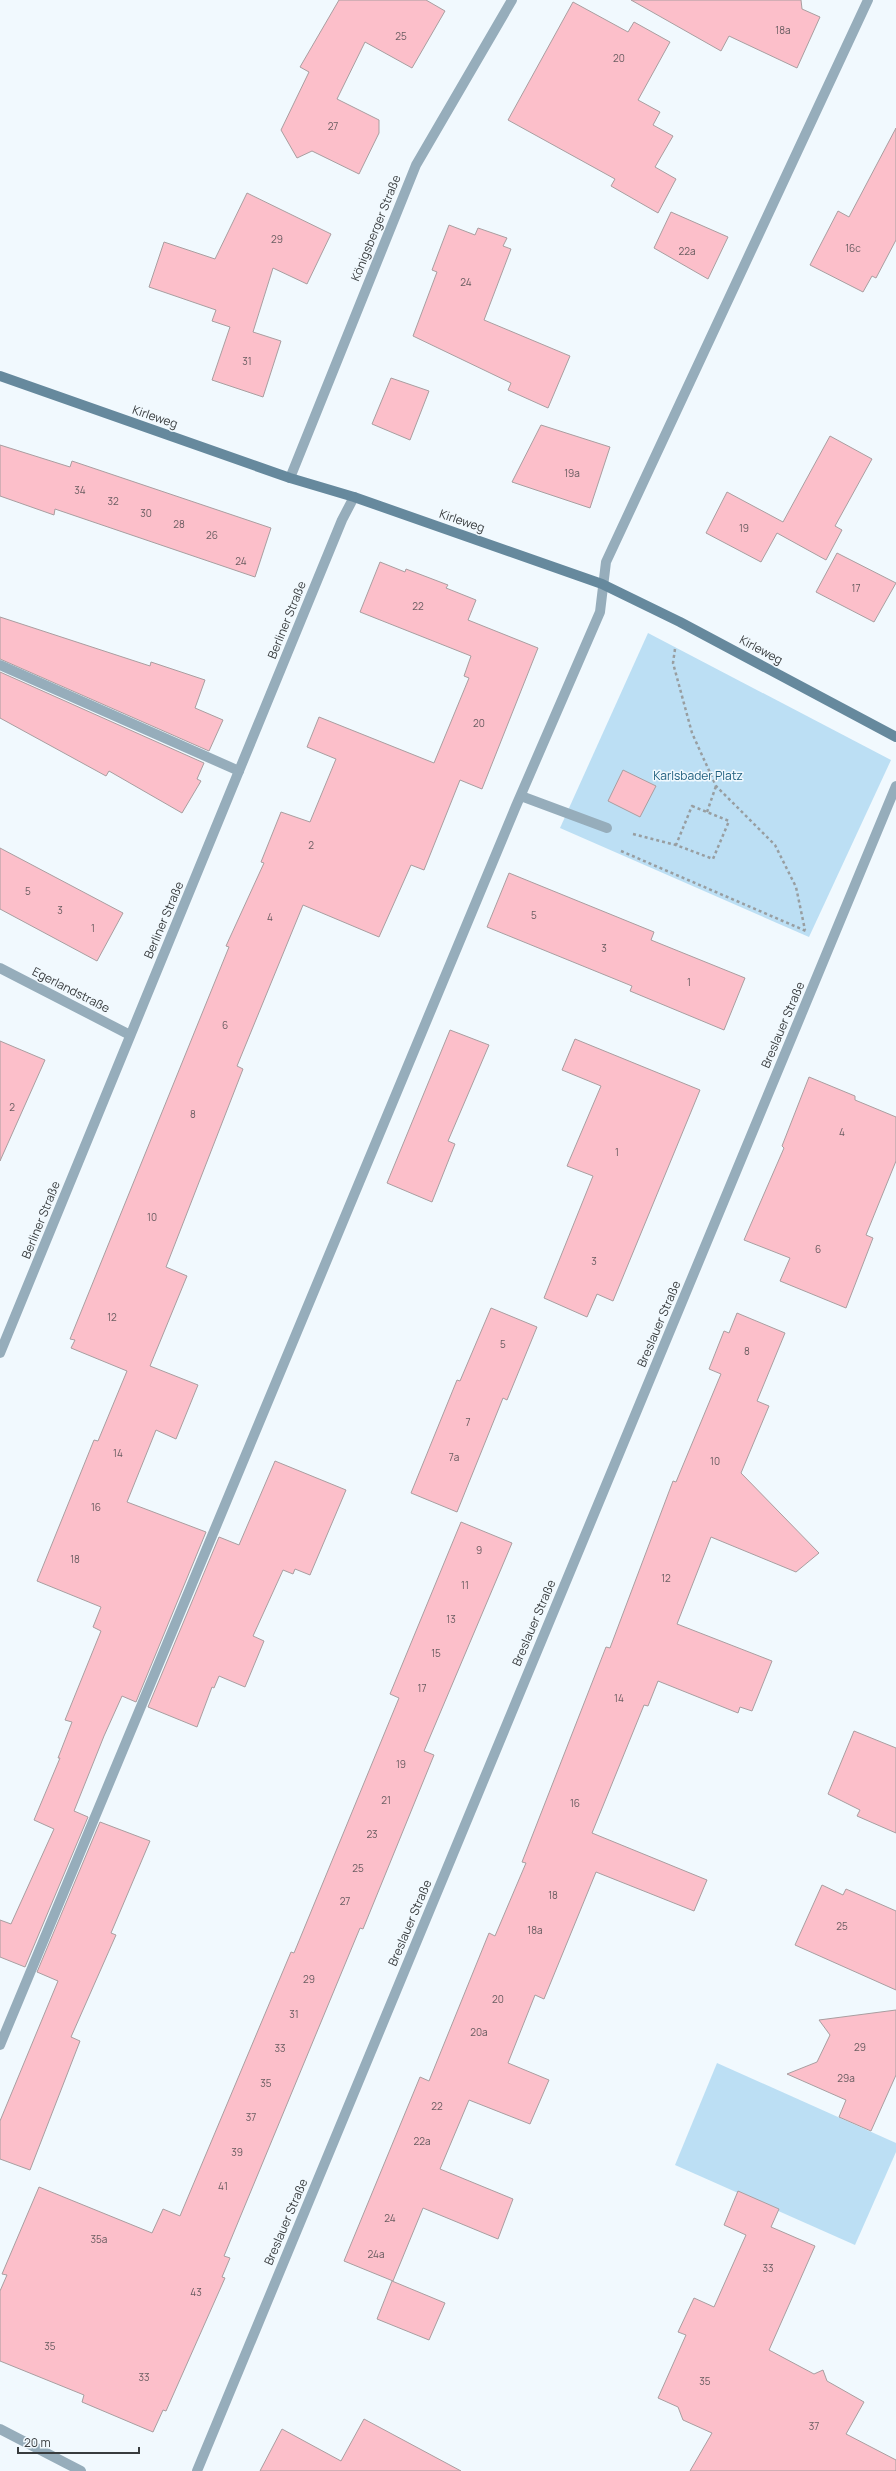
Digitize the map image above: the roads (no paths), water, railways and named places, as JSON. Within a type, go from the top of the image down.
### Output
[{"type":"street","name":"Königsberger Straße","points":[[290,478],[416,165],[512,0]]},
{"type":"street","points":[[0,2045],[521,796],[600,612],[602,584],[606,562],[868,0]]},
{"type":"street","name":"Kirleweg","points":[[0,376],[290,478],[354,498],[602,584],[680,622],[896,737]]},
{"type":"street","name":"Berliner Straße","points":[[0,1353],[339,527],[354,498]]},
{"type":"street","points":[[0,665],[239,771]]},
{"type":"street","name":"Breslauer Straße","points":[[197,2471],[896,786]]},
{"type":"street","points":[[521,796],[607,828]]},
{"type":"street","name":"Egerlandstraße","points":[[0,968],[130,1035]]},
{"type":"street","points":[[0,2429],[81,2471]]},
{"type":"park label","name":"Karlsbader Platz","points":[[698,776]]}]
